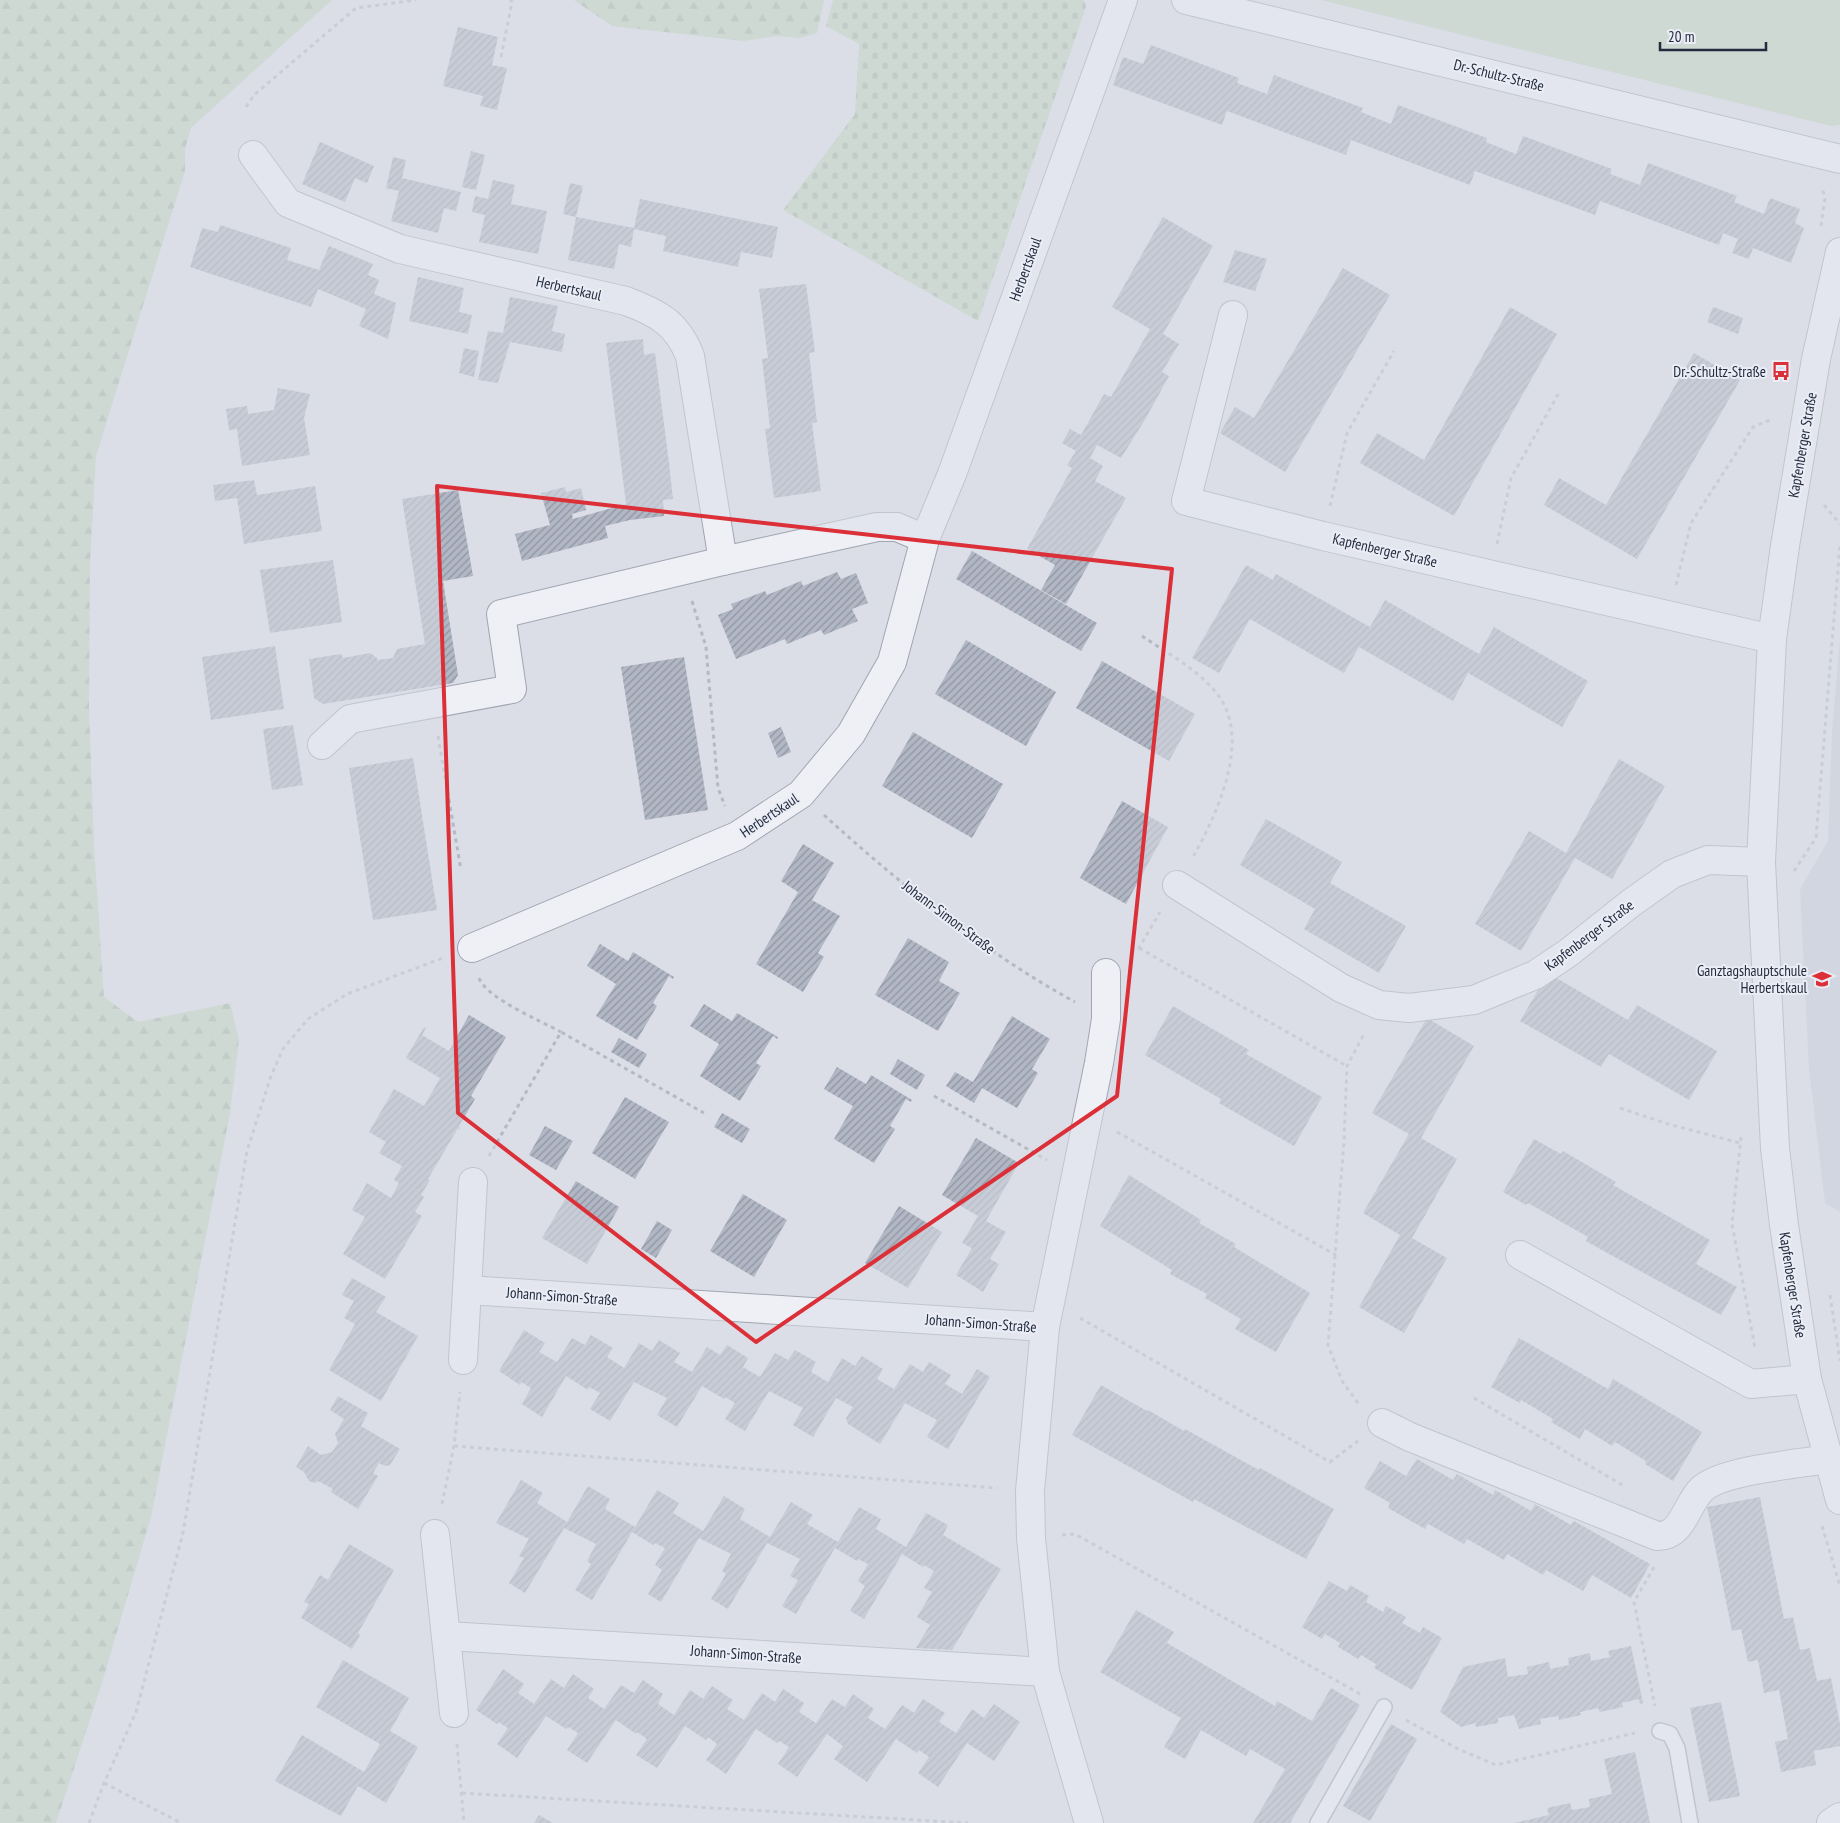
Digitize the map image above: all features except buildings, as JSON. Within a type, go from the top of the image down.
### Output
[{"type":"street","name":"Herbertskaul","points":[[472,948],[737,836],[801,794],[851,734],[892,662],[925,539],[952,474],[1123,0]]},
{"type":"street","name":"Dr.-Schultz-Straße","points":[[1186,0],[1840,159]]},
{"type":"street","name":"Herbertskaul","points":[[253,155],[288,203],[400,249],[626,301],[650,310],[670,323],[683,338],[690,356],[723,560]]},
{"type":"street","name":"Kapfenberger Straße","points":[[1840,252],[1816,359],[1785,546],[1772,639],[1760,862],[1775,1148],[1784,1225],[1807,1379],[1840,1500]]},
{"type":"street","name":"Kapfenberger Straße","points":[[1233,315],[1186,501],[1323,536],[1772,639]]},
{"type":"street","points":[[322,745],[350,719],[512,689],[501,614],[723,560],[877,528],[897,527],[925,539]]},
{"type":"street","name":"Kapfenberger Straße","points":[[1177,885],[1341,988],[1379,1005],[1409,1008],[1440,1006],[1474,1000],[1535,975],[1568,954],[1631,903],[1672,874],[1708,860],[1760,862]]},
{"type":"street","name":"Johann-Simon-Straße","points":[[1089,1823],[1045,1672],[1031,1538],[1030,1491],[1045,1327],[1106,1019],[1106,973]]},
{"type":"street","points":[[463,1360],[473,1182]]},
{"type":"street","points":[[1520,1255],[1751,1384],[1807,1379]]},
{"type":"street","name":"Johann-Simon-Straße","points":[[468,1290],[1045,1327]]},
{"type":"street","points":[[1382,1423],[1419,1441],[1658,1536],[1666,1536],[1676,1530],[1693,1500],[1702,1489],[1713,1482],[1762,1470],[1828,1459]]},
{"type":"street","points":[[436,1534],[448,1636],[454,1713]]},
{"type":"street","name":"Johann-Simon-Straße","points":[[448,1636],[1045,1672]]},
{"type":"street","points":[[1831,1823],[1840,1817]]},
{"type":"lane","points":[[1318,1823],[1384,1707]]},
{"type":"lane","points":[[1660,1731],[1670,1734],[1677,1748],[1690,1823]]},
{"type":"path","points":[[246,107],[254,95],[356,8],[416,0]]},
{"type":"path","points":[[501,57],[512,2],[510,0]]},
{"type":"path","points":[[1323,536],[1347,432],[1394,351]]},
{"type":"path","points":[[1491,574],[1511,478],[1560,392]]},
{"type":"path","points":[[1669,616],[1691,523],[1754,427],[1778,417]]},
{"type":"path","points":[[1792,874],[1816,838],[1840,545]]},
{"type":"path","points":[[684,571],[706,647],[718,788],[737,836]]},
{"type":"path","points":[[1106,973],[1139,948],[1177,885],[1200,845],[1224,787],[1232,762],[1232,733],[1228,713],[1218,695],[1204,681],[1142,636]]},
{"type":"path","points":[[433,703],[461,870]]},
{"type":"path","name":"Johann-Simon-Straße","points":[[849,838],[930,904],[1027,976],[1106,1019]]},
{"type":"path","points":[[89,1823],[104,1783],[136,1712],[182,1533],[247,1151],[271,1076],[283,1049],[308,1019],[347,994],[472,948],[478,975],[486,990],[704,1113]]},
{"type":"path","points":[[1139,948],[1347,1066]]},
{"type":"path","points":[[1050,1300],[1330,1462],[1382,1423],[1365,1412],[1342,1381],[1328,1345],[1336,1256],[1347,1066],[1379,1005]]},
{"type":"path","points":[[473,1182],[561,1032]]},
{"type":"path","points":[[934,1096],[1075,1176]]},
{"type":"path","points":[[1620,1108],[1668,1124],[1739,1143],[1775,1148]]},
{"type":"path","points":[[1088,1116],[1336,1256]]},
{"type":"path","points":[[1830,1294],[1840,1361]]},
{"type":"path","points":[[436,1534],[454,1446],[463,1360]]},
{"type":"path","points":[[1474,1398],[1632,1491]]},
{"type":"path","points":[[454,1446],[1030,1491]]},
{"type":"path","points":[[1031,1538],[1075,1534],[1458,1748],[1496,1765],[1644,1731],[1660,1731],[1634,1602],[1666,1545],[1666,1536]]},
{"type":"path","points":[[454,1713],[464,1823]]},
{"type":"path","points":[[104,1783],[181,1823]]},
{"type":"path","points":[[462,1793],[968,1823]]},
{"type":"highlighted area","points":[[437,486],[1172,569],[1117,1096],[756,1342],[458,1113]]},
{"type":"shaded area","name":"Ganztagshauptschule Herbertskaul","points":[[1840,639],[1840,1212],[1825,1203],[1809,1069],[1800,889],[1828,841],[1832,731]]},
{"type":"green space","points":[[0,0],[332,0],[191,128],[185,149],[185,171],[96,456],[90,563],[89,708],[94,846],[104,997],[138,1022],[230,1003],[239,1040],[230,1113],[151,1517],[101,1686],[56,1823],[0,1823]]},
{"type":"green space","points":[[574,0],[824,0],[817,33],[799,38],[777,36],[743,41],[612,26]]},
{"type":"green space","points":[[833,0],[1084,0],[1086,7],[978,321],[783,210],[855,114],[859,44],[826,26]]},
{"type":"green space","points":[[1321,0],[1840,0],[1840,125],[1831,126]]},
{"type":"place","name":"Dr.-Schultz-Straße","points":[[1781,371]]},
{"type":"place","name":"Ganztagshauptschule Herbertskaul","points":[[1822,979]]}]
